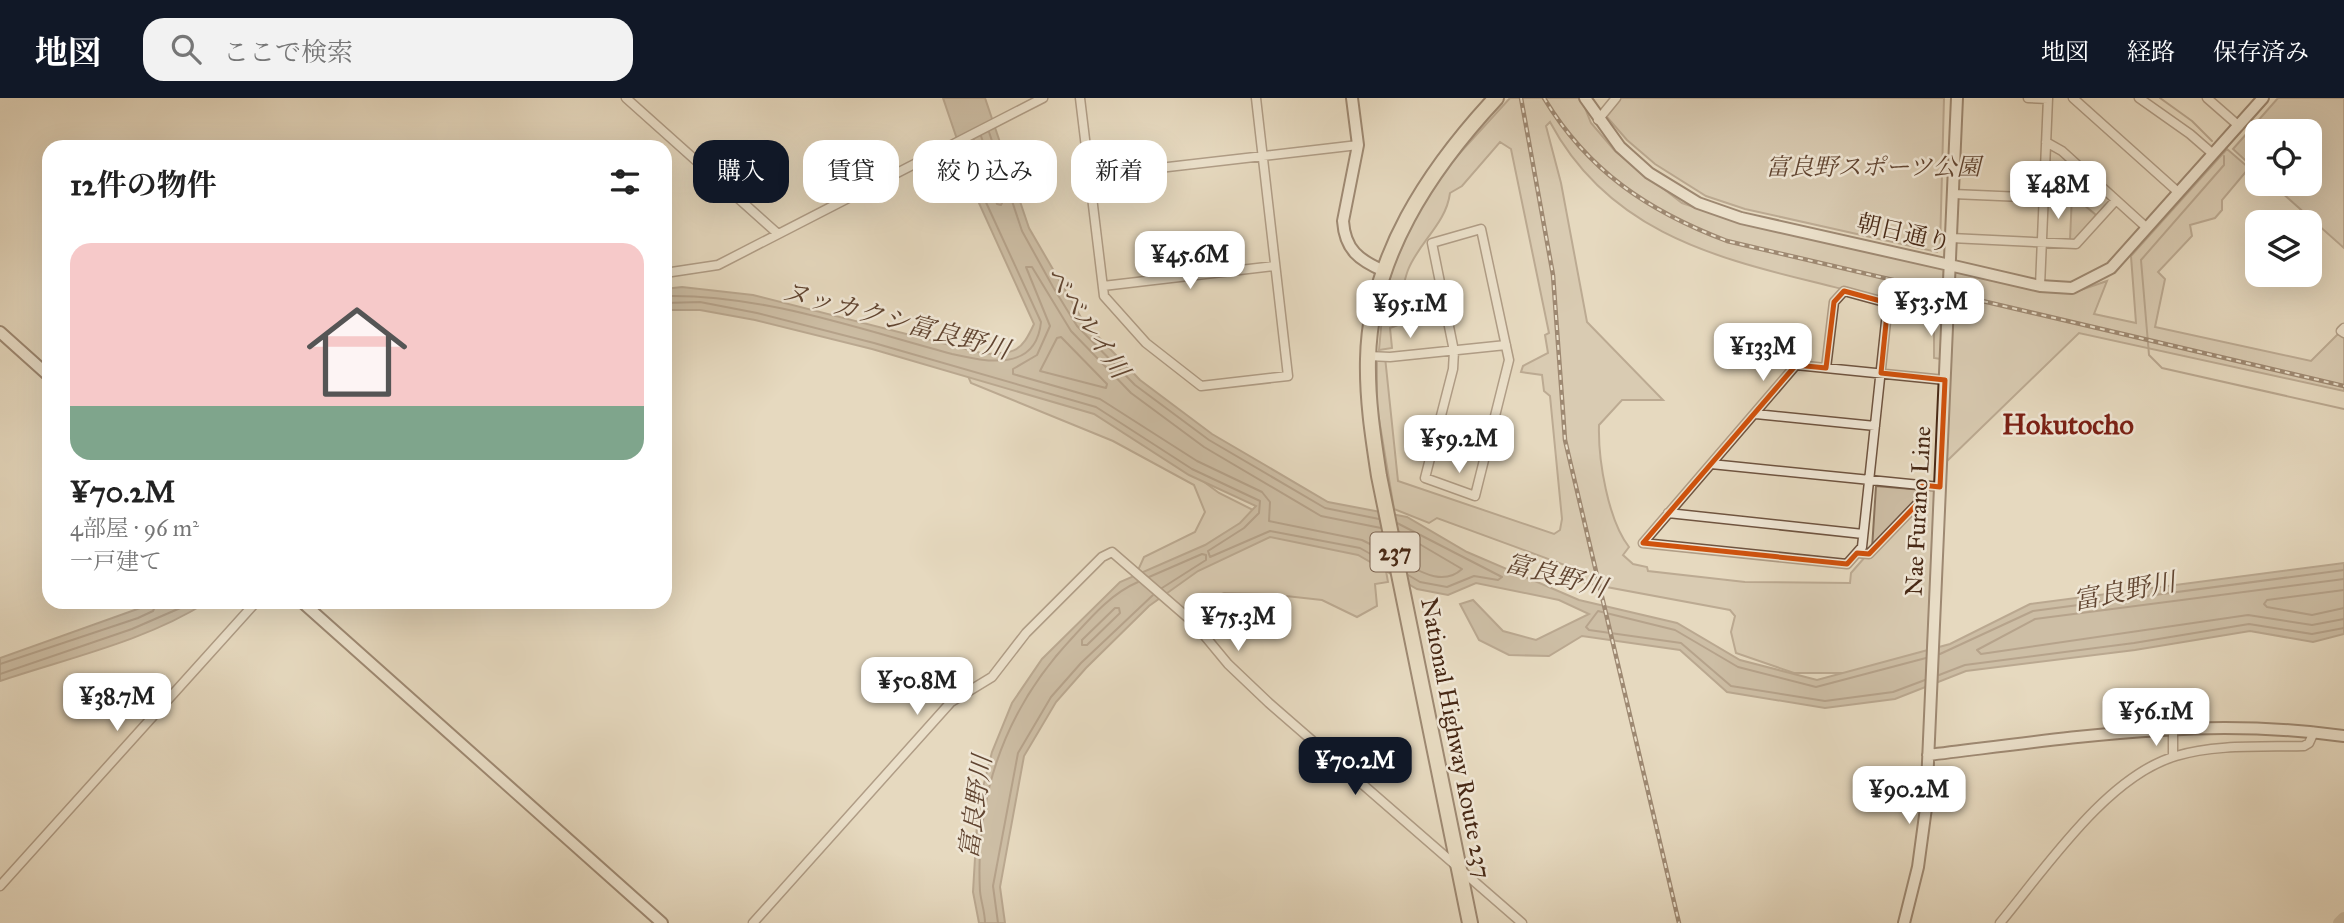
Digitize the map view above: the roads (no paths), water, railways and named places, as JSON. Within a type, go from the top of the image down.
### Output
[{"type":"highway","name":"National Highway Route 237","points":[[1470,923],[1384,498],[1370,411],[1368,356],[1384,271],[1423,187],[1458,138],[1496,98]]},
{"type":"street","points":[[626,98],[777,233]]},
{"type":"street","points":[[672,272],[718,265],[1043,98]]},
{"type":"street","points":[[1080,98],[1085,140]]},
{"type":"street","points":[[1093,203],[1104,296],[1146,343],[1190,381],[1201,386],[1288,376],[1256,98]]},
{"type":"street","points":[[1352,98],[1358,145],[1343,221],[1346,244],[1356,257],[1384,271]]},
{"type":"street","name":"朝日通り","points":[[1585,98],[1598,120],[1620,147],[1649,173],[1698,203],[1741,218],[2040,286],[2072,288],[2096,278],[2110,268],[2263,98]]},
{"type":"street","points":[[1598,120],[1616,98]]},
{"type":"street","name":"Nae Furano Line","points":[[1904,923],[1923,839],[1957,98]]},
{"type":"street","points":[[2028,98],[2048,98],[2040,286]]},
{"type":"street","points":[[2073,98],[2179,192]]},
{"type":"street","points":[[2139,98],[2190,134],[2213,155]]},
{"type":"street","points":[[2207,98],[2239,126]]},
{"type":"street","points":[[2046,142],[2062,151],[2147,228]]},
{"type":"street","points":[[1167,166],[1358,145]]},
{"type":"street","points":[[1953,194],[2044,198]]},
{"type":"street","points":[[1951,238],[2076,244],[2116,200]]},
{"type":"street","points":[[1481,229],[1506,345],[1509,360],[1475,496],[1425,478],[1453,369],[1454,351],[1432,243],[1481,229]]},
{"type":"street","points":[[1103,286],[1274,267]]},
{"type":"street","points":[[1826,368],[1834,302],[1844,291],[1888,303],[1881,373],[1862,547],[1847,564],[1643,543],[1796,365],[1826,368],[1881,373],[1945,380]]},
{"type":"street","points":[[2344,327],[2341,331],[2344,333]]},
{"type":"street","points":[[0,332],[42,370]]},
{"type":"street","points":[[1368,356],[1506,345]]},
{"type":"street","points":[[1756,414],[1875,426]]},
{"type":"street","points":[[1711,464],[1940,487]]},
{"type":"street","points":[[1857,553],[1869,554],[1921,500],[1922,485]]},
{"type":"street","points":[[1668,513],[1863,534]]},
{"type":"street","points":[[753,923],[951,702],[992,677],[1026,633],[1102,558],[1112,552],[1190,620],[1228,664],[1269,703],[1522,923]]},
{"type":"street","points":[[0,886],[250,609]]},
{"type":"street","points":[[310,609],[662,923]]},
{"type":"street","points":[[2173,756],[2174,727]]},
{"type":"street","points":[[1928,755],[2174,727],[2255,727],[2344,736]]},
{"type":"street","points":[[2000,923],[2109,795],[2137,775],[2173,756],[2304,746],[2309,743],[2314,732]]},
{"type":"water","points":[[943,98],[985,98],[999,140],[957,140]]},
{"type":"water","points":[[979,203],[1021,203],[1029,228],[1083,321],[1140,380],[1212,434],[1328,502],[1407,517],[1467,552],[1579,600],[1677,623],[1740,660],[1817,680],[1950,644],[2030,604],[2344,563],[2344,634],[2313,642],[2250,631],[2135,650],[1966,671],[1895,699],[1825,708],[1727,692],[1680,650],[1582,636],[1549,656],[1509,655],[1479,640],[1460,604],[1473,600],[1503,631],[1536,640],[1589,614],[1559,600],[1476,583],[1448,595],[1417,589],[1358,555],[1270,537],[1198,571],[1149,606],[1086,668],[1056,702],[1024,756],[1000,887],[1005,923],[979,923],[973,892],[978,807],[992,752],[1012,703],[1042,659],[1120,582],[1205,545],[1240,523],[1256,506],[1189,475],[1094,414],[872,349],[755,320],[700,310],[672,310],[672,288],[753,295],[985,354],[1004,353],[1021,346],[1034,324]]},
{"type":"water","points":[[137,609],[195,609],[158,628],[106,648],[0,681],[0,658]]},
{"type":"waterway","points":[[2160,98],[2192,121],[2212,141]]},
{"type":"waterway","points":[[2224,156],[2224,165],[2141,260],[2149,355],[2162,368],[2344,409]]},
{"type":"waterway","points":[[2339,923],[2344,918]]},
{"type":"railway","points":[[1521,98],[1553,275],[1565,440],[1679,923]]},
{"type":"railway","points":[[1544,98],[1580,147],[1622,186],[1671,216],[1727,241],[2344,386]]},
{"type":"district","name":"Hokutocho","points":[[2068,424]]},
{"type":"park label","name":"富良野スポーツ公園","points":[[1873,167]]},
{"type":"water label","name":"ヌッカクシ富良野川","points":[[896,320]]},
{"type":"water label","name":"ベベルイ川","points":[[1087,322]]},
{"type":"water label","name":"富良野川","points":[[1556,575]]},
{"type":"water label","name":"富良野川","points":[[2124,591]]},
{"type":"water label","name":"富良野川","points":[[975,807]]}]
